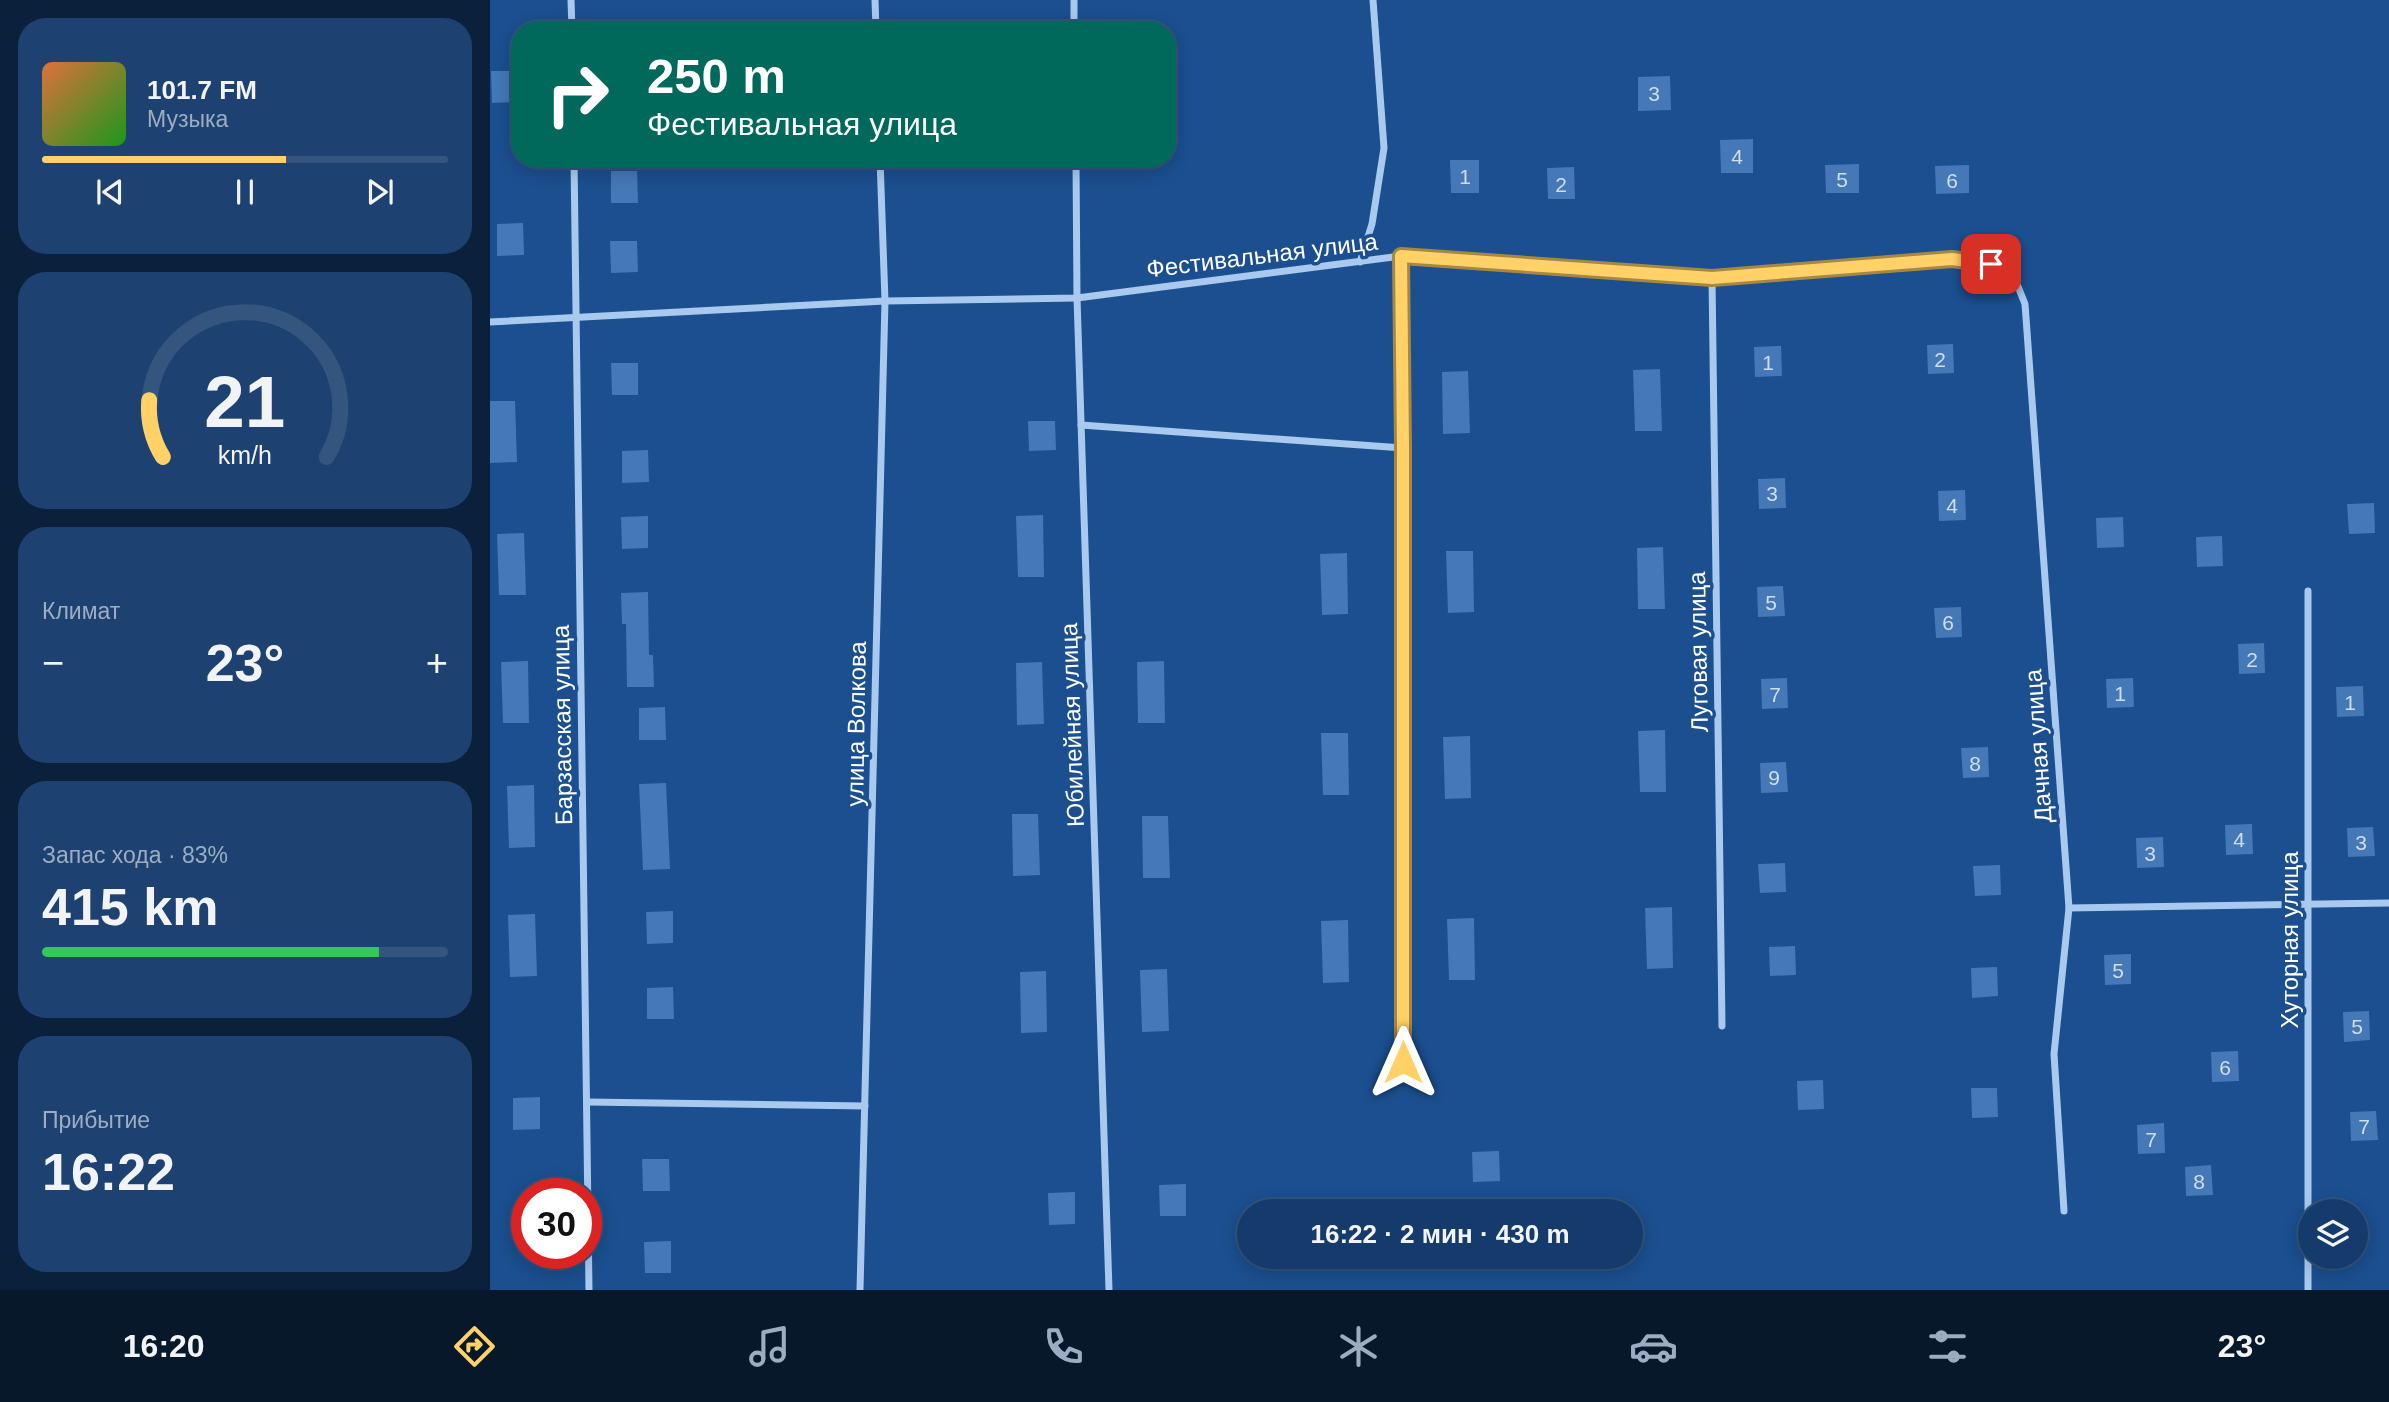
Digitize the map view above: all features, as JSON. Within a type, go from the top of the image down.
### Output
[{"type":"street","points":[[571,0],[572,21]]},
{"type":"street","points":[[875,0],[876,21]]},
{"type":"street","points":[[1074,0],[1074,21]]},
{"type":"street","points":[[1360,262],[1372,224],[1384,148],[1373,0]]},
{"type":"street","name":"Барзасская улица","points":[[573,168],[589,1290]]},
{"type":"street","name":"улица Волкова","points":[[860,1290],[886,301],[880,168]]},
{"type":"street","name":"Юбилейная улица","points":[[1076,168],[1077,298],[1110,1290]]},
{"type":"street","points":[[1401,256],[1403,1062]]},
{"type":"street","name":"Фестивальная улица","points":[[490,322],[886,301],[1077,298],[1401,256],[1712,278],[1952,259],[1991,264],[2015,279]]},
{"type":"street","name":"Луговая улица","points":[[1712,278],[1722,1026]]},
{"type":"street","name":"Дачная улица","points":[[2015,279],[2025,304],[2069,908],[2054,1054],[2064,1212]]},
{"type":"street","points":[[1081,425],[1403,448]]},
{"type":"street","name":"Хуторная улица","points":[[2308,591],[2308,1290]]},
{"type":"street","points":[[2069,908],[2389,903]]},
{"type":"street","points":[[587,1102],[865,1106]]},
{"type":"building","points":[[491,71],[511,71],[511,102],[492,103]]},
{"type":"building","points":[[1670,76],[1671,110],[1638,111],[1638,77]]},
{"type":"building","points":[[1753,139],[1753,173],[1721,173],[1720,140]]},
{"type":"building","points":[[1450,160],[1479,160],[1479,193],[1451,193]]},
{"type":"building","points":[[1859,164],[1859,193],[1826,193],[1825,165]]},
{"type":"building","points":[[1969,165],[1969,193],[1936,194],[1935,166]]},
{"type":"building","points":[[1574,167],[1575,199],[1548,199],[1547,168]]},
{"type":"building","points":[[611,171],[637,171],[638,203],[611,203]]},
{"type":"building","points":[[523,223],[524,255],[497,256],[497,224]]},
{"type":"building","points":[[610,241],[637,241],[638,272],[611,273]]},
{"type":"building","points":[[1953,344],[1954,373],[1928,374],[1927,345]]},
{"type":"building","points":[[1781,346],[1782,376],[1755,377],[1754,347]]},
{"type":"building","points":[[611,363],[638,363],[638,395],[612,395]]},
{"type":"building","points":[[1660,369],[1662,431],[1635,431],[1633,370]]},
{"type":"building","points":[[1468,371],[1470,433],[1443,434],[1442,372]]},
{"type":"building","points":[[490,401],[515,401],[517,462],[490,463]]},
{"type":"building","points":[[1028,421],[1055,421],[1056,450],[1029,451]]},
{"type":"building","points":[[648,450],[649,482],[622,483],[622,451]]},
{"type":"building","points":[[1785,478],[1786,508],[1759,509],[1758,479]]},
{"type":"building","points":[[1965,490],[1966,520],[1939,521],[1938,491]]},
{"type":"building","points":[[2374,503],[2375,533],[2349,534],[2347,504]]},
{"type":"building","points":[[1043,515],[1044,577],[1018,577],[1016,516]]},
{"type":"building","points":[[648,516],[648,548],[622,549],[621,517]]},
{"type":"building","points":[[2123,517],[2124,547],[2097,548],[2096,518]]},
{"type":"building","points":[[524,533],[526,595],[499,595],[497,534]]},
{"type":"building","points":[[2222,536],[2223,566],[2197,567],[2196,537]]},
{"type":"building","points":[[1663,547],[1665,609],[1638,609],[1637,548]]},
{"type":"building","points":[[1446,551],[1473,551],[1474,612],[1448,613]]},
{"type":"building","points":[[1347,553],[1348,614],[1322,615],[1320,554]]},
{"type":"building","points":[[1783,586],[1785,616],[1758,617],[1757,587]]},
{"type":"building","points":[[648,592],[649,655],[653,655],[654,687],[627,687],[626,624],[622,624],[621,593]]},
{"type":"building","points":[[1961,607],[1962,637],[1936,638],[1934,608]]},
{"type":"building","points":[[2264,643],[2265,673],[2239,674],[2238,644]]},
{"type":"building","points":[[528,661],[529,723],[503,723],[501,662]]},
{"type":"building","points":[[1164,661],[1165,723],[1138,723],[1137,662]]},
{"type":"building","points":[[1042,662],[1044,724],[1017,725],[1016,663]]},
{"type":"building","points":[[1787,678],[1788,708],[1762,709],[1761,679]]},
{"type":"building","points":[[2133,678],[2134,707],[2107,708],[2106,679]]},
{"type":"building","points":[[2363,686],[2364,716],[2337,717],[2336,687]]},
{"type":"building","points":[[665,707],[666,740],[639,740],[639,708]]},
{"type":"building","points":[[1665,730],[1666,792],[1640,792],[1638,731]]},
{"type":"building","points":[[1321,733],[1348,733],[1349,795],[1323,795]]},
{"type":"building","points":[[1470,736],[1471,798],[1445,799],[1443,737]]},
{"type":"building","points":[[1988,747],[1989,777],[1963,778],[1961,748]]},
{"type":"building","points":[[1786,762],[1788,792],[1761,793],[1760,763]]},
{"type":"building","points":[[666,783],[670,869],[643,870],[639,784]]},
{"type":"building","points":[[534,785],[535,847],[509,848],[507,786]]},
{"type":"building","points":[[1012,814],[1038,814],[1040,875],[1013,876]]},
{"type":"building","points":[[1142,816],[1168,816],[1170,878],[1143,878]]},
{"type":"building","points":[[2252,824],[2253,854],[2226,855],[2225,825]]},
{"type":"building","points":[[2373,827],[2375,856],[2348,857],[2347,828]]},
{"type":"building","points":[[2163,837],[2164,867],[2137,868],[2136,838]]},
{"type":"building","points":[[1785,863],[1786,892],[1760,893],[1758,864]]},
{"type":"building","points":[[2000,865],[2001,895],[1975,896],[1973,866]]},
{"type":"building","points":[[1672,907],[1673,968],[1647,969],[1645,908]]},
{"type":"building","points":[[673,911],[673,943],[647,944],[646,912]]},
{"type":"building","points":[[535,914],[537,976],[510,977],[508,915]]},
{"type":"building","points":[[1474,918],[1475,980],[1449,980],[1447,919]]},
{"type":"building","points":[[1348,920],[1349,982],[1323,983],[1321,921]]},
{"type":"building","points":[[1795,946],[1796,975],[1770,976],[1769,947]]},
{"type":"building","points":[[2131,954],[2131,984],[2105,985],[2104,955]]},
{"type":"building","points":[[1997,967],[1998,996],[1972,998],[1971,968]]},
{"type":"building","points":[[1167,969],[1169,1031],[1142,1032],[1140,970]]},
{"type":"building","points":[[1046,971],[1047,1032],[1021,1033],[1020,972]]},
{"type":"building","points":[[673,987],[674,1019],[647,1019],[647,988]]},
{"type":"building","points":[[2369,1011],[2370,1040],[2344,1042],[2343,1012]]},
{"type":"building","points":[[2238,1051],[2239,1081],[2212,1082],[2211,1052]]},
{"type":"building","points":[[1823,1080],[1824,1109],[1798,1110],[1797,1081]]},
{"type":"building","points":[[1971,1088],[1997,1088],[1998,1117],[1972,1118]]},
{"type":"building","points":[[540,1097],[540,1129],[513,1130],[513,1098]]},
{"type":"building","points":[[2376,1111],[2378,1140],[2351,1141],[2350,1112]]},
{"type":"building","points":[[2164,1123],[2165,1153],[2138,1154],[2137,1125]]},
{"type":"building","points":[[1499,1151],[1500,1181],[1473,1182],[1472,1152]]},
{"type":"building","points":[[642,1159],[669,1159],[670,1191],[643,1191]]},
{"type":"building","points":[[2211,1165],[2213,1195],[2186,1196],[2185,1167]]},
{"type":"building","points":[[1186,1184],[1186,1216],[1160,1216],[1159,1185]]},
{"type":"building","points":[[1075,1192],[1075,1224],[1049,1225],[1048,1193]]},
{"type":"building","points":[[671,1241],[671,1273],[645,1273],[644,1242]]},
{"type":"route","points":[[1403,1062],[1401,256],[1712,278],[1952,259],[1991,264]]}]
